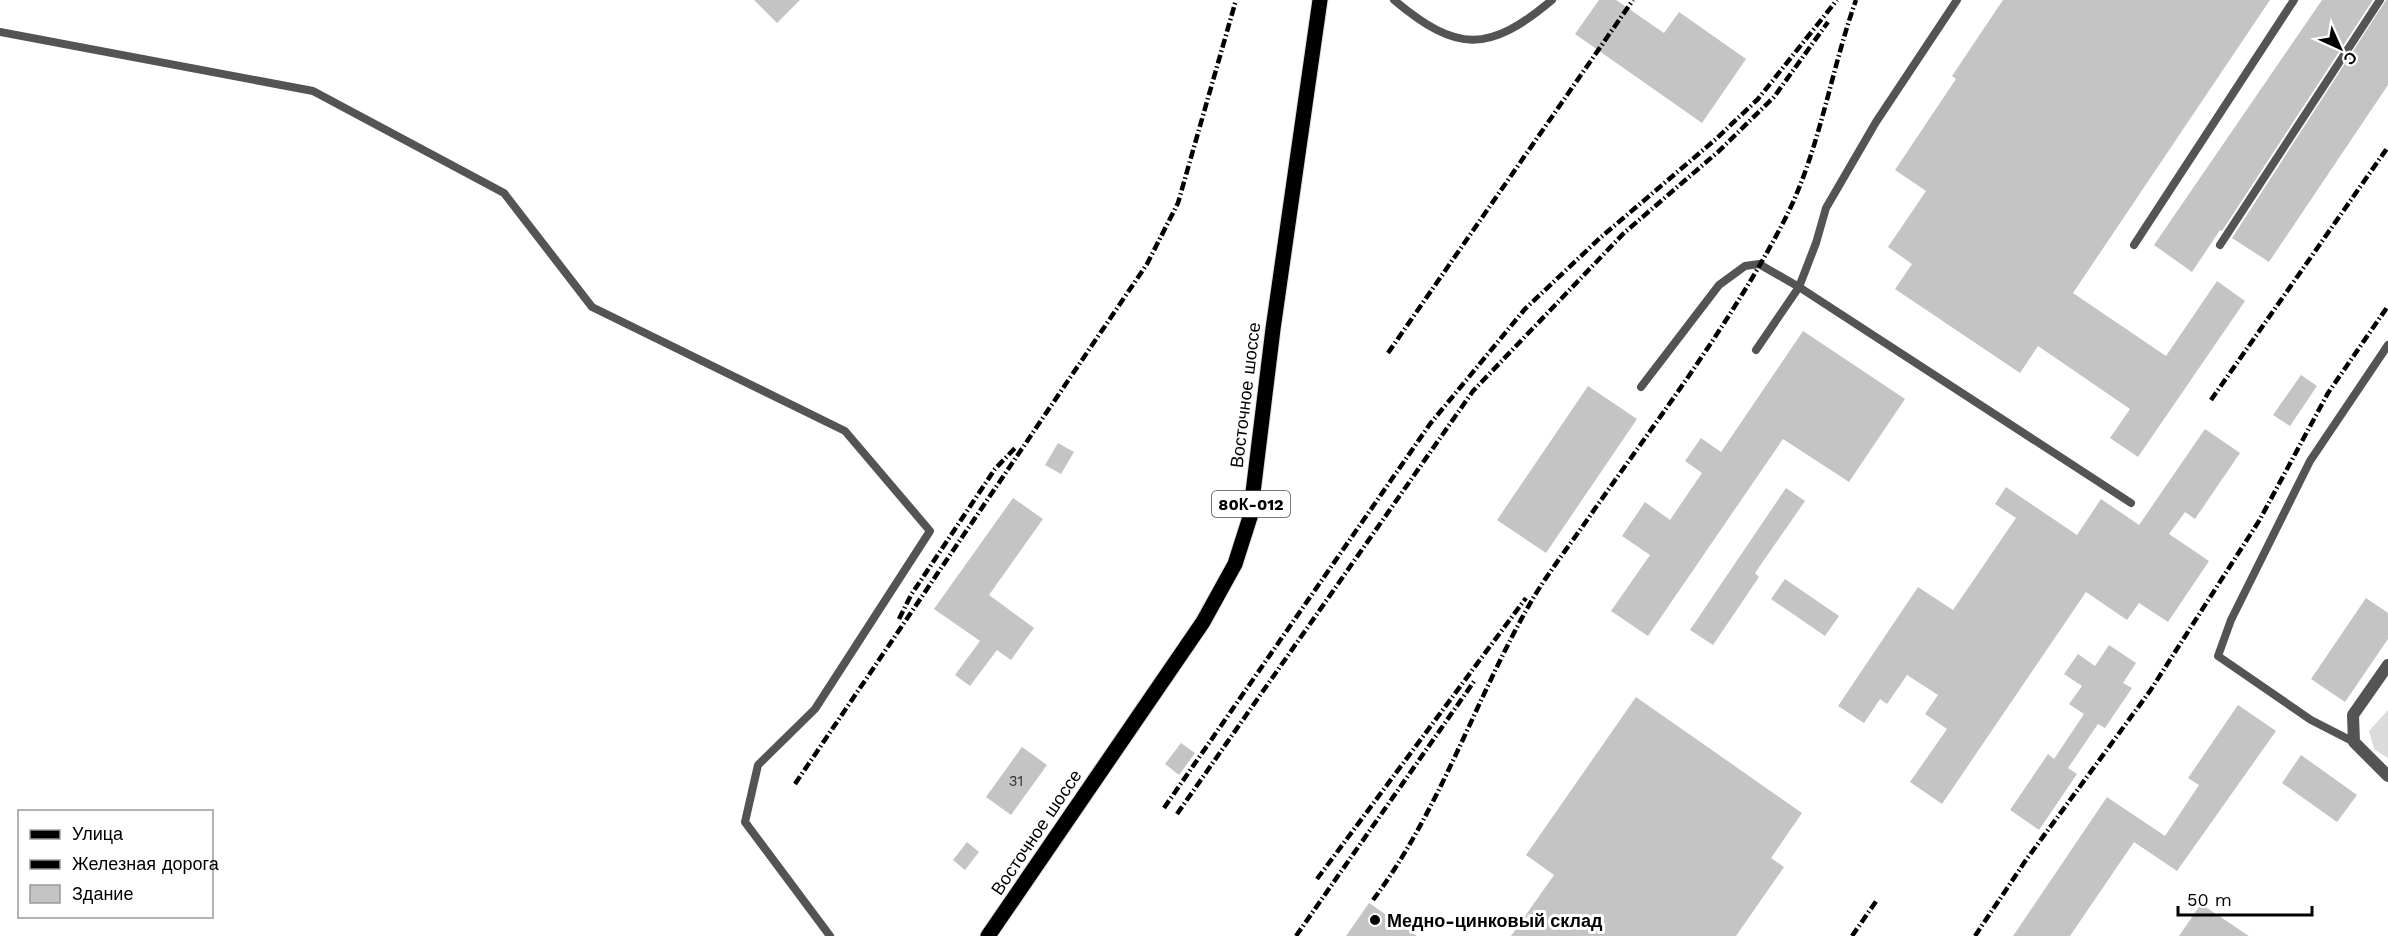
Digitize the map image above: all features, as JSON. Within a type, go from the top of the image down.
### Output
[{"type":"main road","name":"Восточное шоссе","points":[[988,936],[1203,622],[1235,564],[1250,516],[1274,317],[1320,0]]},
{"type":"street","points":[[2388,665],[2353,714],[2354,742],[2388,776]]},
{"type":"lane","points":[[1394,0],[1427,26],[1454,37],[1486,40],[1522,24],[1552,0]]},
{"type":"lane","points":[[1756,350],[1799,287],[1816,243],[1826,208],[1876,122],[1957,0]]},
{"type":"lane","points":[[2134,245],[2295,0]]},
{"type":"lane","points":[[2220,245],[2380,0]]},
{"type":"lane","points":[[0,32],[313,92],[504,193],[592,307],[844,431],[930,531],[815,709],[758,765],[745,822],[830,936]]},
{"type":"lane","points":[[1641,387],[1719,285],[1744,266],[1759,264],[1799,287],[2131,503]]},
{"type":"lane","points":[[2354,742],[2311,720],[2217,656],[2231,620],[2310,461],[2388,345]]},
{"type":"shaded area","points":[[2388,710],[2388,758],[2374,749],[2369,731]]},
{"type":"building","points":[[754,0],[800,0],[777,23]]},
{"type":"building","points":[[1599,0],[1616,0],[1664,33],[1679,12],[1746,59],[1702,123],[1575,34]]},
{"type":"building","points":[[2003,0],[2270,0],[2073,293],[2166,356],[2217,281],[2245,301],[2138,457],[2110,438],[2130,409],[2038,346],[2020,373],[1895,289],[1912,264],[1888,247],[1926,191],[1895,170],[1956,79],[1952,76]]},
{"type":"building","points":[[2322,0],[2373,0],[2222,231],[2220,230],[2192,272],[2154,245]]},
{"type":"building","points":[[2388,0],[2388,85],[2269,262],[2232,238]]},
{"type":"building","points":[[1803,331],[1905,399],[1849,482],[1783,439],[1648,636],[1611,611],[1650,555],[1622,536],[1645,502],[1670,520],[1702,473],[1685,461],[1701,438],[1721,452]]},
{"type":"building","points":[[2301,375],[2317,386],[2290,426],[2273,415]]},
{"type":"building","points":[[1588,386],[1637,419],[1546,553],[1497,520]]},
{"type":"building","points":[[2205,429],[2240,453],[2195,519],[2185,512],[2169,534],[2209,561],[2168,622],[2139,603],[2127,620],[2086,592],[1942,804],[1910,782],[1947,729],[1925,714],[1938,695],[1907,675],[1887,704],[1880,699],[1864,723],[1838,706],[1918,587],[1953,610],[2016,518],[1995,504],[2006,487],[2077,535],[2101,499],[2139,525]]},
{"type":"building","points":[[1058,443],[1074,452],[1061,474],[1045,465]]},
{"type":"building","points":[[1786,488],[1805,501],[1755,573],[1759,577],[1713,645],[1690,630]]},
{"type":"building","points":[[1013,498],[1043,519],[989,595],[1034,628],[1011,660],[997,650],[970,686],[955,675],[980,641],[934,609]]},
{"type":"building","points":[[1785,579],[1839,616],[1825,636],[1771,599]]},
{"type":"building","points":[[2366,598],[2388,613],[2388,639],[2345,702],[2311,679]]},
{"type":"building","points":[[2109,645],[2136,663],[2123,683],[2132,688],[2105,728],[2098,724],[2068,768],[2077,774],[2039,830],[2010,810],[2048,754],[2054,759],[2084,714],[2069,704],[2082,686],[2064,674],[2078,654],[2095,666]]},
{"type":"building","points":[[1636,697],[1802,813],[1771,858],[1784,867],[1736,936],[1511,936],[1554,875],[1526,855]]},
{"type":"building","points":[[2238,705],[2276,731],[2177,871],[2134,842],[2070,936],[2013,936],[2107,797],[2165,836],[2199,785],[2188,778]]},
{"type":"building","points":[[1181,743],[1195,753],[1179,775],[1165,764]]},
{"type":"building","points":[[1022,747],[1047,765],[1011,815],[986,797]]},
{"type":"building","points":[[2301,755],[2357,795],[2337,822],[2282,783]]},
{"type":"building","points":[[967,842],[979,852],[965,870],[953,860]]},
{"type":"building","name":"Медно-цинковый склад","points":[[1369,903],[1417,936],[1346,936]]},
{"type":"building","points":[[2201,904],[2249,936],[2179,936]]},
{"type":"railway","points":[[795,784],[1147,264],[1178,203],[1236,0]]},
{"type":"railway","points":[[1388,353],[1633,0]]},
{"type":"railway","points":[[1164,808],[1430,424],[1525,309],[1600,238],[1716,139],[1758,99],[1837,0]]},
{"type":"railway","points":[[1373,900],[1419,827],[1514,632],[1535,595],[1718,332],[1784,221],[1816,140],[1856,0]]},
{"type":"railway","points":[[1177,814],[1473,391],[1624,233],[1719,151],[1774,97],[1828,22]]},
{"type":"railway","points":[[2211,400],[2388,147]]},
{"type":"railway","points":[[1975,936],[2026,860],[2150,691],[2259,521],[2328,393],[2388,306]]},
{"type":"railway","points":[[899,619],[911,595],[995,469],[1015,448]]},
{"type":"railway","points":[[1317,879],[1526,598]]},
{"type":"railway","points":[[1296,936],[1475,680]]},
{"type":"railway","points":[[1852,936],[1877,900]]},
{"type":"place","name":"Медно-цинковый склад","points":[[1375,920]]}]
